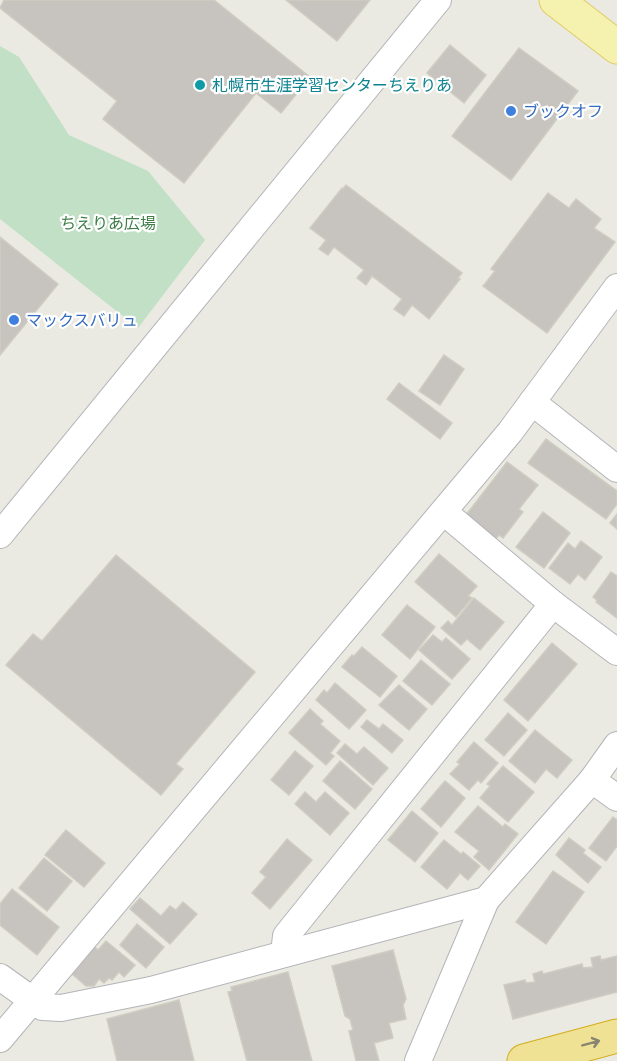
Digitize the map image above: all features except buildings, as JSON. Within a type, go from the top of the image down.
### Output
[{"type":"highway","points":[[524,1061],[617,1036]]},
{"type":"main road","points":[[572,5],[617,47]]},
{"type":"street","points":[[0,535],[438,0]]},
{"type":"street","points":[[0,1039],[510,432],[617,286]]},
{"type":"street","points":[[532,402],[617,469]]},
{"type":"street","points":[[444,512],[553,604],[617,652]]},
{"type":"street","points":[[284,954],[286,936],[553,604]]},
{"type":"street","points":[[418,1061],[486,900],[592,780],[617,745]]},
{"type":"street","points":[[592,780],[617,798]]},
{"type":"street","points":[[0,977],[42,1007],[61,1008],[151,990],[486,900]]},
{"type":"green space","name":"ちえりあ広場","points":[[0,46],[19,57],[69,135],[148,171],[205,240],[138,328],[0,219]]},
{"type":"place","name":"札幌市生涯学習センターちえりあ","points":[[200,85]]},
{"type":"place","name":"ブックオフ","points":[[511,111]]},
{"type":"place","name":"マックスバリュ","points":[[14,320]]}]
